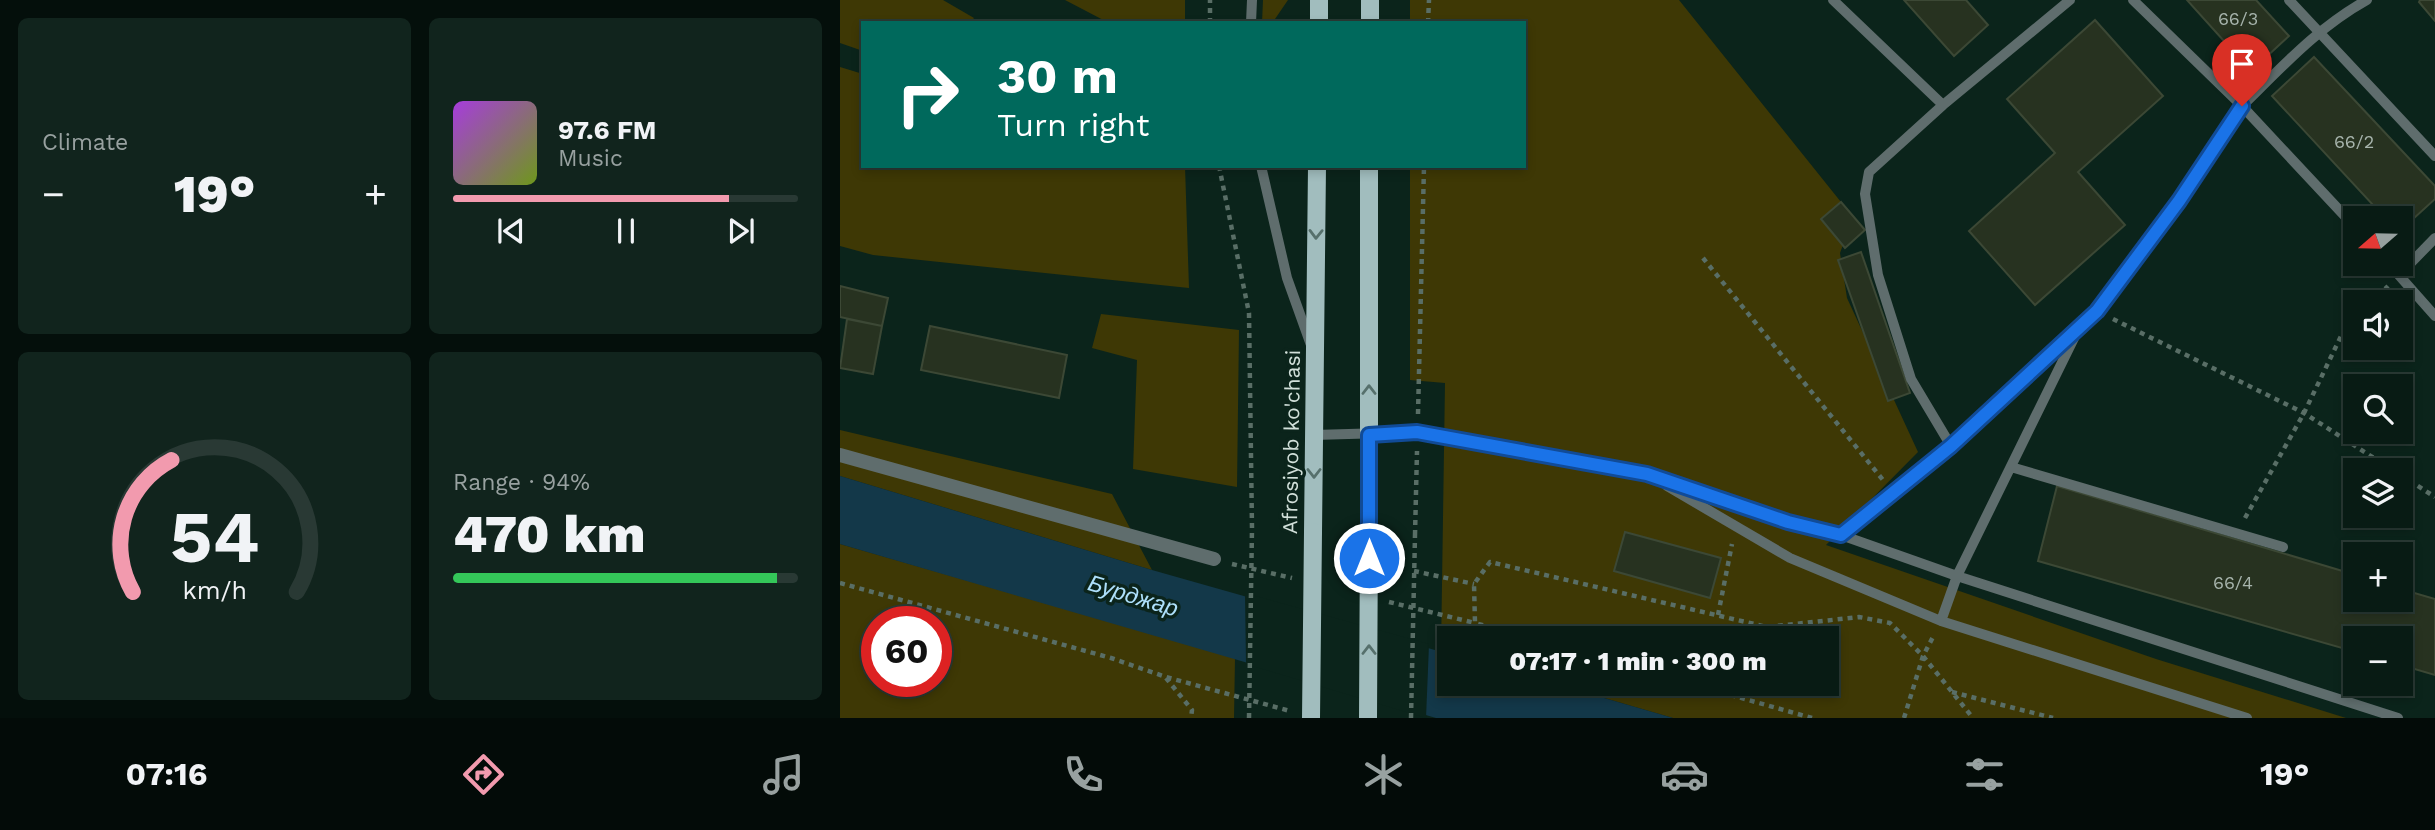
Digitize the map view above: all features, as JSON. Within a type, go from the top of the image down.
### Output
[{"type":"main road","points":[[1319,0],[1319,21]]},
{"type":"main road","points":[[1370,0],[1370,21]]},
{"type":"main road","name":"Afrosiyob ko'chasi","points":[[1306,716],[1313,532],[1317,168]]},
{"type":"main road","points":[[1368,718],[1369,168]]},
{"type":"street","points":[[840,454],[1214,559]]},
{"type":"lane","points":[[1251,21],[1252,0]]},
{"type":"lane","points":[[1833,0],[1943,105]]},
{"type":"lane","points":[[1951,446],[1911,379],[1878,275],[1865,194],[1869,173],[1943,105],[2070,0]]},
{"type":"lane","points":[[2133,0],[2242,106],[2343,214]]},
{"type":"lane","points":[[2290,0],[2435,156]]},
{"type":"lane","points":[[1841,535],[1951,446],[2097,311],[2179,201],[2242,106],[2319,31],[2367,0]]},
{"type":"lane","points":[[1261,168],[1287,278],[1315,355]]},
{"type":"lane","points":[[2413,261],[2435,238]]},
{"type":"lane","points":[[2400,276],[2435,316]]},
{"type":"lane","points":[[1941,621],[1957,576],[2079,328]]},
{"type":"lane","points":[[1314,435],[1417,432],[1647,474],[2398,718]]},
{"type":"lane","points":[[2011,467],[2283,547]]},
{"type":"lane","points":[[1647,474],[1790,558],[1941,621],[2247,718]]},
{"type":"path","points":[[1210,0],[1210,21]]},
{"type":"path","points":[[1429,0],[1429,21]]},
{"type":"path","points":[[1219,168],[1249,313],[1252,528],[1249,718]]},
{"type":"path","points":[[1411,718],[1424,168]]},
{"type":"path","points":[[1703,258],[1894,493]]},
{"type":"path","points":[[2097,311],[2304,413],[2374,458]]},
{"type":"path","points":[[2236,534],[2304,413],[2343,332]]},
{"type":"path","points":[[2413,483],[2435,497]]},
{"type":"path","points":[[1718,615],[1735,526]]},
{"type":"path","points":[[1486,626],[1475,623],[1474,584],[1490,562],[1767,627],[1859,617],[1877,620],[1890,623],[1923,656],[1973,718]]},
{"type":"path","points":[[1414,571],[1474,584]]},
{"type":"path","points":[[840,583],[1111,658],[1166,677],[1306,716]]},
{"type":"path","points":[[1904,718],[1923,656],[1941,621]]},
{"type":"path","points":[[1166,677],[1192,710],[1191,718]]},
{"type":"path","points":[[1950,691],[2053,718]]},
{"type":"path","points":[[1734,696],[1812,718]]},
{"type":"shaded area","points":[[840,0],[943,0],[974,18],[972,21],[861,21],[861,50],[840,43]]},
{"type":"shaded area","points":[[1065,0],[1185,0],[1185,21],[1105,21]]},
{"type":"shaded area","points":[[1263,0],[1288,0],[1275,19],[1262,21]]},
{"type":"shaded area","points":[[1410,0],[1679,0],[1853,217],[1840,253],[1847,298],[1918,452],[1826,545],[2156,659],[2346,718],[1673,718],[1597,696],[1839,696],[1839,626],[1441,626],[1445,383],[1410,380],[1410,168],[1526,168],[1526,21],[1410,21]]},
{"type":"shaded area","points":[[840,67],[861,73],[861,168],[1185,168],[1189,288],[873,255],[840,246]]},
{"type":"shaded area","points":[[1101,314],[1239,330],[1237,487],[1133,469],[1137,360],[1092,348]]},
{"type":"shaded area","points":[[840,430],[1112,494],[1152,570],[840,476]]},
{"type":"shaded area","points":[[840,544],[1235,658],[1234,718],[840,718]]},
{"type":"water","name":"Бурджар","points":[[840,476],[1152,570],[1437,651],[1437,696],[1597,696],[1673,718],[1436,718],[840,544]]},
{"type":"pier","points":[[1245,593],[1429,644],[1426,718],[1246,664]]},
{"type":"building","points":[[1904,0],[1966,0],[1988,25],[1954,56]]},
{"type":"building","points":[[2187,0],[2256,0],[2289,36],[2251,71]]},
{"type":"building","points":[[2435,0],[2435,21],[2419,2]]},
{"type":"building","points":[[2095,20],[2163,96],[2078,172],[2125,225],[2035,305],[1969,231],[2055,153],[2007,99]]},
{"type":"building","points":[[2314,57],[2435,186],[2435,199],[2413,219],[2413,206],[2374,206],[2272,96]]},
{"type":"building","points":[[1841,202],[1865,230],[1845,248],[1821,219]]},
{"type":"building","points":[[1861,252],[1910,393],[1888,401],[1838,260]]},
{"type":"building","points":[[840,286],[888,298],[882,326],[840,317]]},
{"type":"building","points":[[847,319],[882,326],[873,374],[840,368]]},
{"type":"building","points":[[930,326],[1067,355],[1059,398],[921,370]]},
{"type":"building","points":[[2057,486],[2343,571],[2343,612],[2413,612],[2413,593],[2435,599],[2435,675],[2413,669],[2413,626],[2343,626],[2343,648],[2038,561]]},
{"type":"building","points":[[1625,532],[1721,558],[1710,598],[1614,571]]},
{"type":"route","points":[[1369,558],[1369,435],[1417,432],[1647,474],[1788,522],[1841,535],[1951,446],[2097,311],[2179,201],[2242,106]]}]
